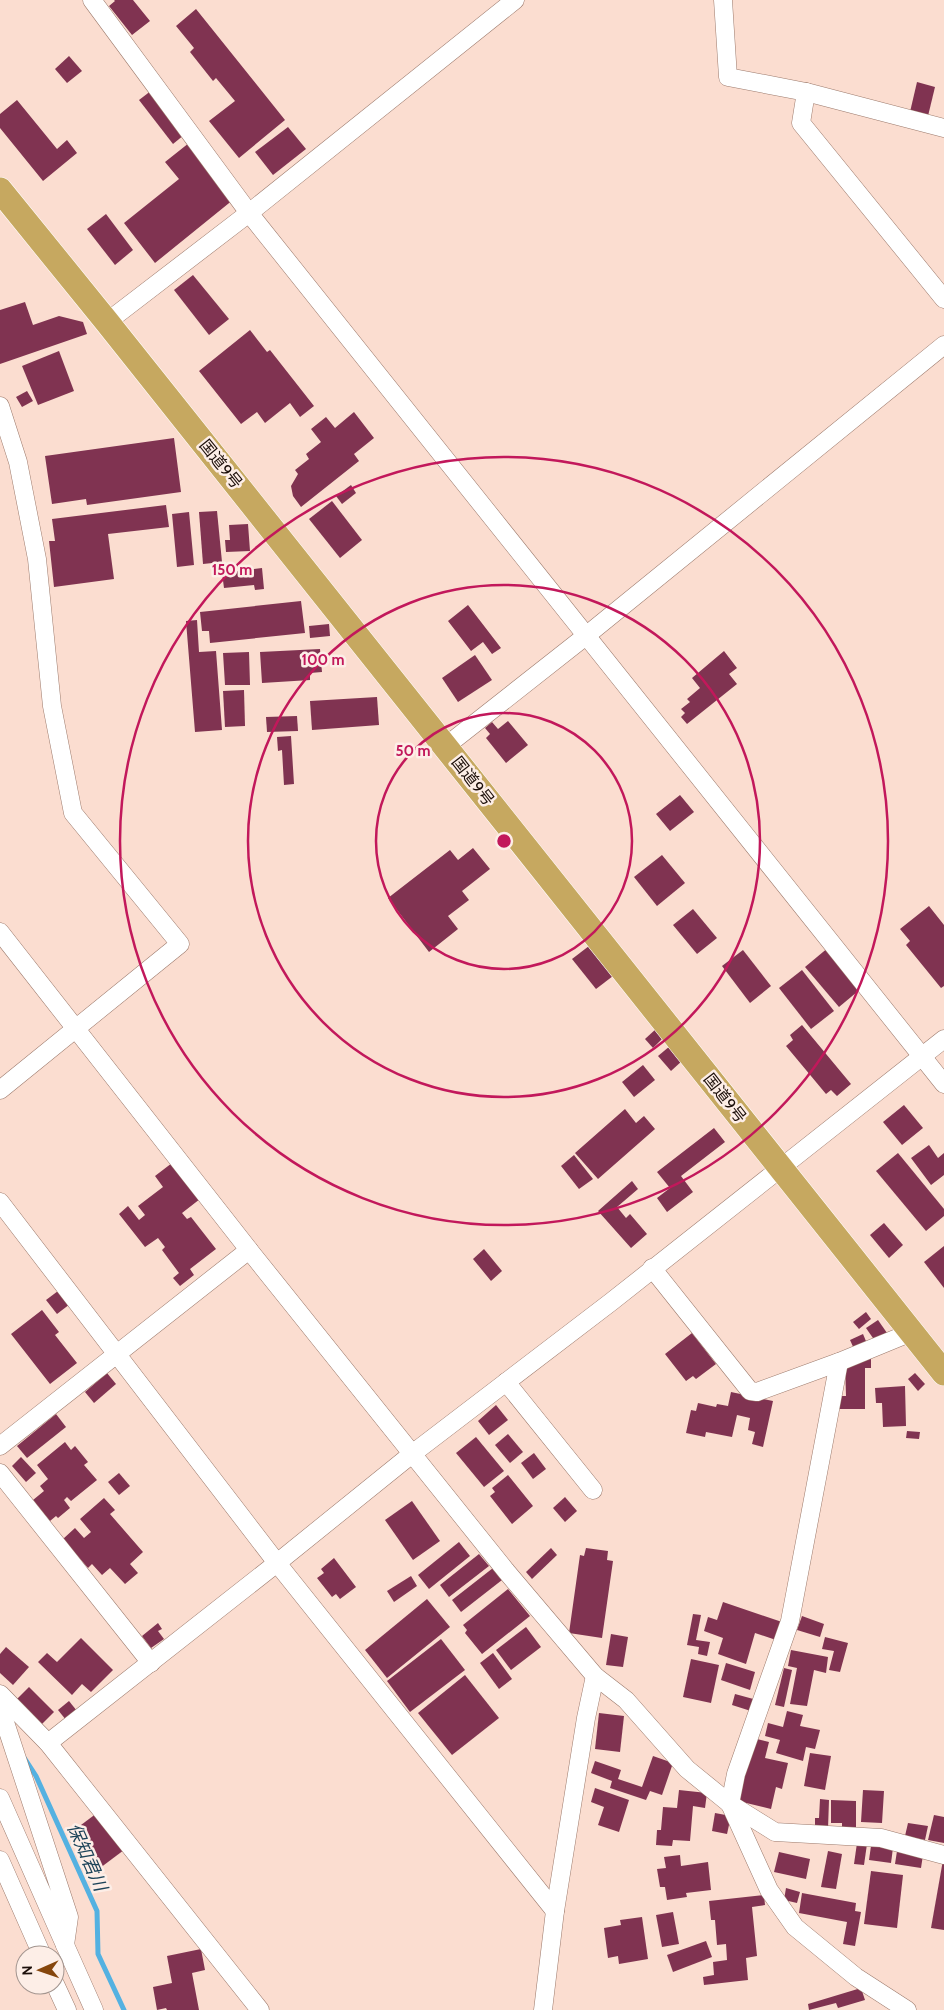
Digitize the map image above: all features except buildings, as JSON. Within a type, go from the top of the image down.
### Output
[{"type":"highway","name":"国道9号","points":[[0,190],[108,322],[944,1373]]},
{"type":"street","points":[[92,0],[249,213],[944,1084]]},
{"type":"street","points":[[108,322],[249,213],[515,0]]},
{"type":"street","points":[[723,0],[728,77],[806,92],[944,128]]},
{"type":"street","points":[[806,92],[801,123],[944,299]]},
{"type":"street","points":[[446,746],[587,635],[944,345]]},
{"type":"street","points":[[0,1090],[180,944],[73,813],[52,706],[37,559],[18,462],[1,410]]},
{"type":"street","points":[[0,932],[249,1250],[506,1572],[596,1676],[626,1700],[687,1769],[730,1804],[775,1832],[881,1838],[944,1855]]},
{"type":"street","points":[[48,1743],[412,1454],[781,1169],[944,1039]]},
{"type":"street","points":[[0,1202],[277,1563],[555,1911]]},
{"type":"street","points":[[0,1446],[249,1250]]},
{"type":"street","points":[[652,1268],[750,1391],[757,1392],[840,1362],[912,1332]]},
{"type":"street","points":[[840,1362],[790,1620],[736,1774],[730,1804],[769,1890],[795,1927],[856,1977],[907,2010]]},
{"type":"street","points":[[506,1382],[593,1490]]},
{"type":"street","points":[[0,1473],[151,1663]]},
{"type":"street","points":[[544,2010],[555,1911],[586,1718],[596,1676]]},
{"type":"street","points":[[0,1694],[48,1743],[260,2010]]},
{"type":"street","points":[[0,1707],[69,1917],[64,1945]]},
{"type":"street","points":[[0,1798],[64,1945]]},
{"type":"street","points":[[0,1860],[38,1945]]},
{"type":"street","points":[[65,1947],[94,2010]]},
{"type":"street","points":[[60,1995],[67,2010]]},
{"type":"waterway","name":"保知君川","points":[[25,1759],[36,1776],[97,1911],[98,1954],[124,2010]]}]
